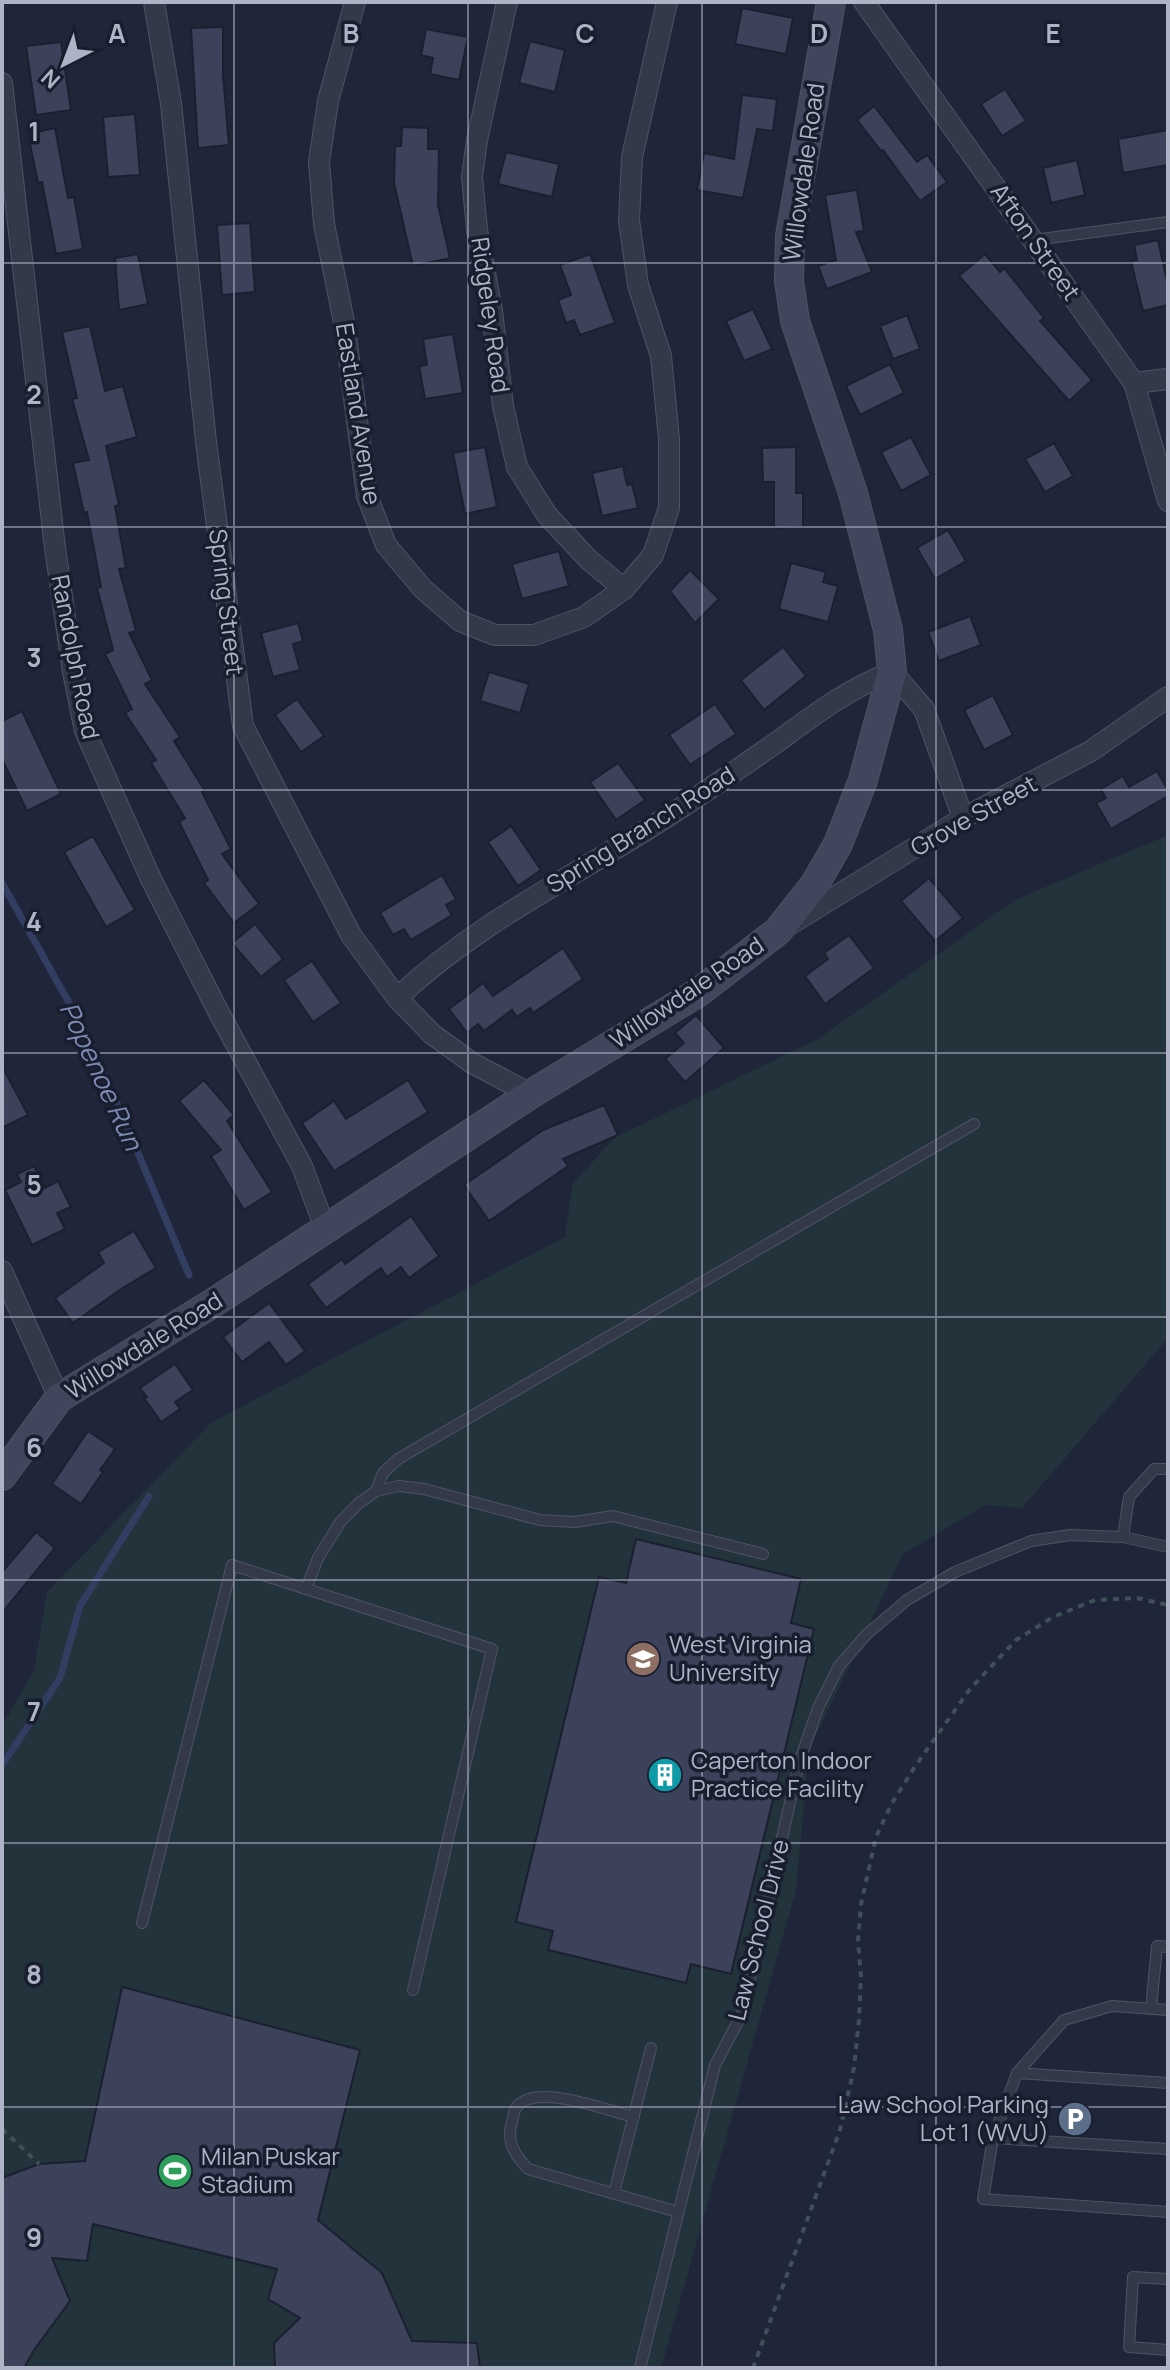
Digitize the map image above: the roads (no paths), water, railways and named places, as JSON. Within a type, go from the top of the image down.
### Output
[{"type":"street","name":"Spring Street","points":[[154,2],[171,103],[206,442],[243,726],[351,935],[397,998],[442,1042],[472,1063],[531,1094]]},
{"type":"street","name":"Eastland Avenue","points":[[355,2],[328,101],[319,162],[324,224],[344,322],[367,496],[386,545],[423,589],[460,621],[495,635],[534,635],[547,631],[584,617],[624,589],[653,555],[669,508],[669,439],[661,356],[638,285],[629,220],[632,157],[667,2]]},
{"type":"street","name":"Ridgeley Road","points":[[507,2],[472,177],[503,406],[517,467],[547,515],[589,560],[624,589]]},
{"type":"street","name":"Willowdale Road","points":[[2,1476],[59,1398],[216,1301],[531,1094],[699,992],[778,931],[815,884],[838,844],[863,780],[892,672],[888,630],[857,508],[795,321],[789,281],[790,236],[831,2]]},
{"type":"street","name":"Afton Street","points":[[864,2],[1134,383],[1168,501]]},
{"type":"street","name":"Randolph Road","points":[[2,83],[53,533],[73,672],[85,731],[158,892],[302,1166],[325,1228]]},
{"type":"street","points":[[1134,383],[1168,379]]},
{"type":"street","name":"Spring Branch Road","points":[[397,998],[429,967],[504,914],[649,829],[836,700],[892,672]]},
{"type":"street","points":[[892,672],[924,709],[963,818]]},
{"type":"street","name":"Grove Street","points":[[778,931],[963,818],[1091,751],[1168,697]]},
{"type":"street","points":[[2,1271],[59,1398]]},
{"type":"lane","points":[[1034,240],[1168,222]]},
{"type":"lane","points":[[376,1491],[383,1473],[398,1459],[974,1124]]},
{"type":"lane","points":[[1123,1537],[1129,1497],[1154,1469],[1168,1469]]},
{"type":"lane","points":[[306,1589],[318,1558],[341,1521],[376,1491],[399,1486],[424,1489],[540,1520],[575,1522],[613,1516],[763,1554]]},
{"type":"lane","name":"Law School Drive","points":[[640,2368],[715,2065],[742,2014],[799,1763],[818,1708],[839,1666],[867,1634],[907,1600],[955,1572],[1031,1541],[1070,1535],[1123,1537],[1168,1547]]},
{"type":"lane","points":[[142,1923],[232,1565],[492,1649],[413,1990]]},
{"type":"lane","points":[[1151,2009],[1157,1946],[1168,1947]]},
{"type":"lane","points":[[1168,2010],[1112,2006],[1064,2020],[1017,2073],[993,2138],[983,2199],[1168,2212]]},
{"type":"lane","points":[[614,2193],[651,2048]]},
{"type":"lane","points":[[1017,2073],[1168,2083]]},
{"type":"lane","points":[[634,2117],[546,2095],[524,2100],[515,2109],[508,2139],[518,2159],[528,2169],[678,2212]]},
{"type":"lane","points":[[993,2138],[1168,2149]]},
{"type":"lane","points":[[1168,2279],[1133,2277],[1129,2347],[1168,2350]]},
{"type":"waterway","name":"Popenoe Run","points":[[2,883],[82,1026],[189,1275]]},
{"type":"waterway","name":"Popenoe Run","points":[[2,1765],[60,1678],[80,1606],[149,1496]]},
{"type":"place","name":"West Virginia University","points":[[643,1659]]},
{"type":"place","name":"Caperton Indoor Practice Facility","points":[[665,1775]]},
{"type":"place","name":"Law School Parking Lot 1 (WVU)","points":[[1075,2119]]},
{"type":"place","name":"Milan Puskar Stadium","points":[[175,2171]]}]
